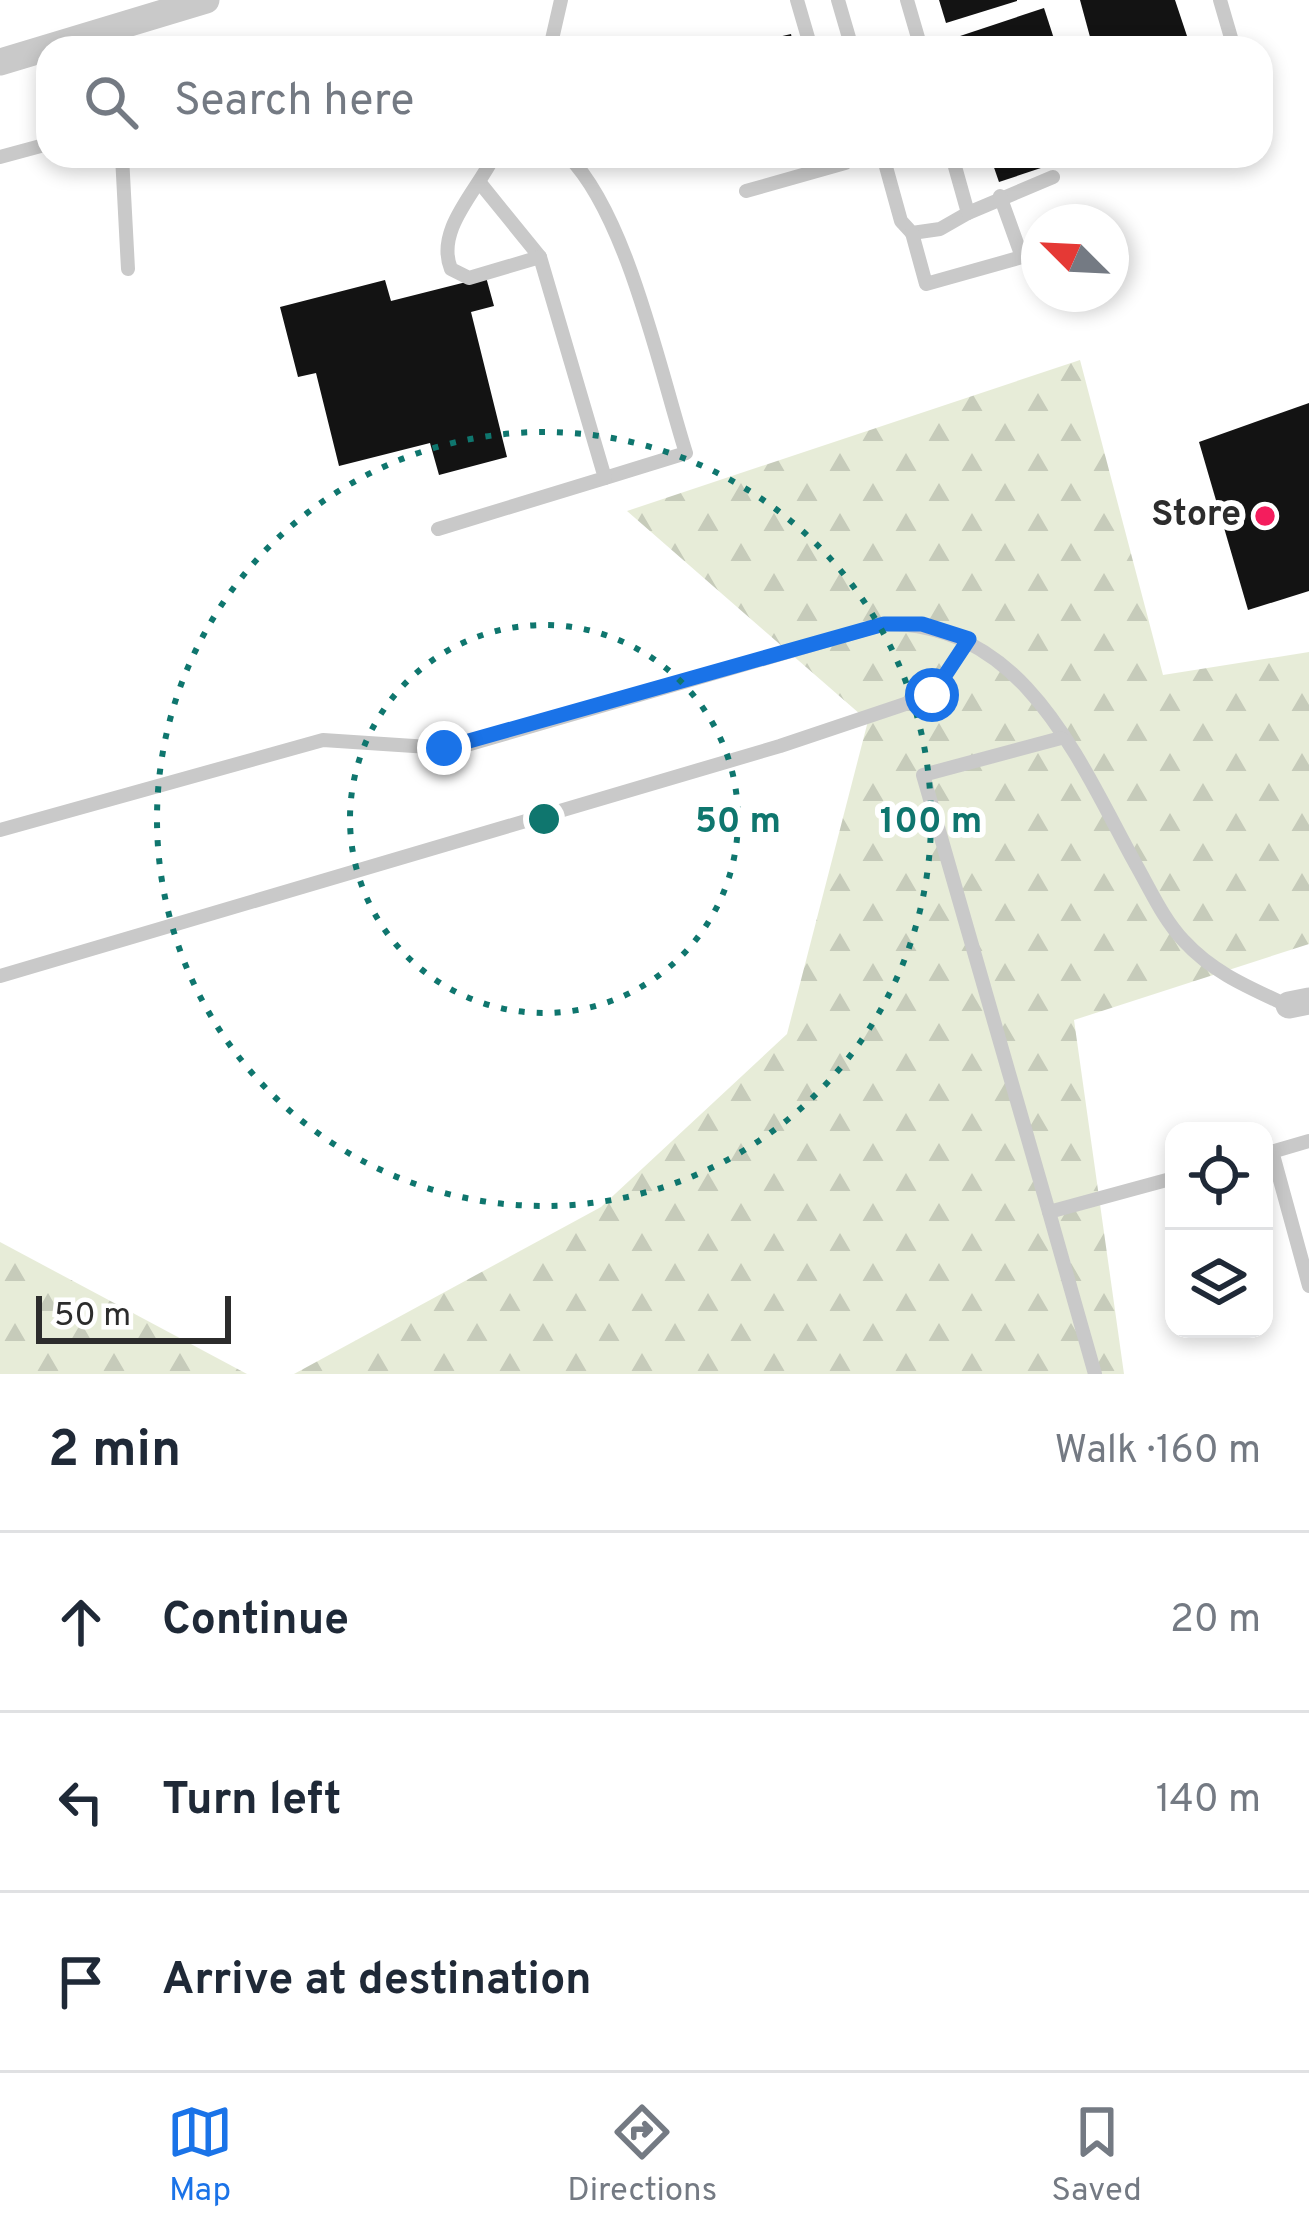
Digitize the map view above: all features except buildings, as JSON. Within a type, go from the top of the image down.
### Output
[{"type":"street","points":[[112,36],[206,0]]},
{"type":"street","points":[[0,62],[36,54]]},
{"type":"lane","points":[[553,36],[561,0]]},
{"type":"lane","points":[[797,0],[808,36]]},
{"type":"lane","points":[[838,0],[848,36]]},
{"type":"lane","points":[[907,0],[918,36]]},
{"type":"lane","points":[[1220,0],[1230,36]]},
{"type":"lane","points":[[0,158],[36,148]]},
{"type":"lane","points":[[123,168],[128,269]]},
{"type":"lane","points":[[488,168],[450,230],[443,251],[451,269],[469,278],[540,257]]},
{"type":"lane","points":[[438,529],[686,453],[626,261],[580,168]]},
{"type":"lane","points":[[746,191],[827,168]]},
{"type":"lane","points":[[886,168],[901,221],[913,233],[926,284],[1022,256],[1000,196]]},
{"type":"lane","points":[[955,168],[968,213]]},
{"type":"lane","points":[[913,233],[940,229],[1000,196],[1053,177]]},
{"type":"lane","points":[[480,183],[540,257],[605,478]]},
{"type":"lane","points":[[0,830],[323,740],[444,748],[470,744],[884,624],[922,624],[969,639],[1012,668],[1061,738],[1180,938],[1208,965],[1302,1007]]},
{"type":"lane","points":[[0,976],[780,746],[932,695],[969,639]]},
{"type":"lane","points":[[1061,738],[923,775],[1095,1374]]},
{"type":"lane","points":[[1273,1151],[1309,1141]]},
{"type":"lane","points":[[1273,1168],[1309,1286]]},
{"type":"lane","points":[[1049,1212],[1165,1180]]},
{"type":"green space","points":[[1080,360],[1163,675],[1309,652],[1309,944],[1074,1020],[1124,1374],[294,1374],[601,1207],[787,1034],[868,721],[627,511]]},
{"type":"green space","points":[[0,1242],[247,1374],[0,1374]]},
{"type":"place","name":"Store","points":[[1265,516]]},
{"type":"route","points":[[444,748],[884,624],[922,624],[969,639],[932,695]]}]
